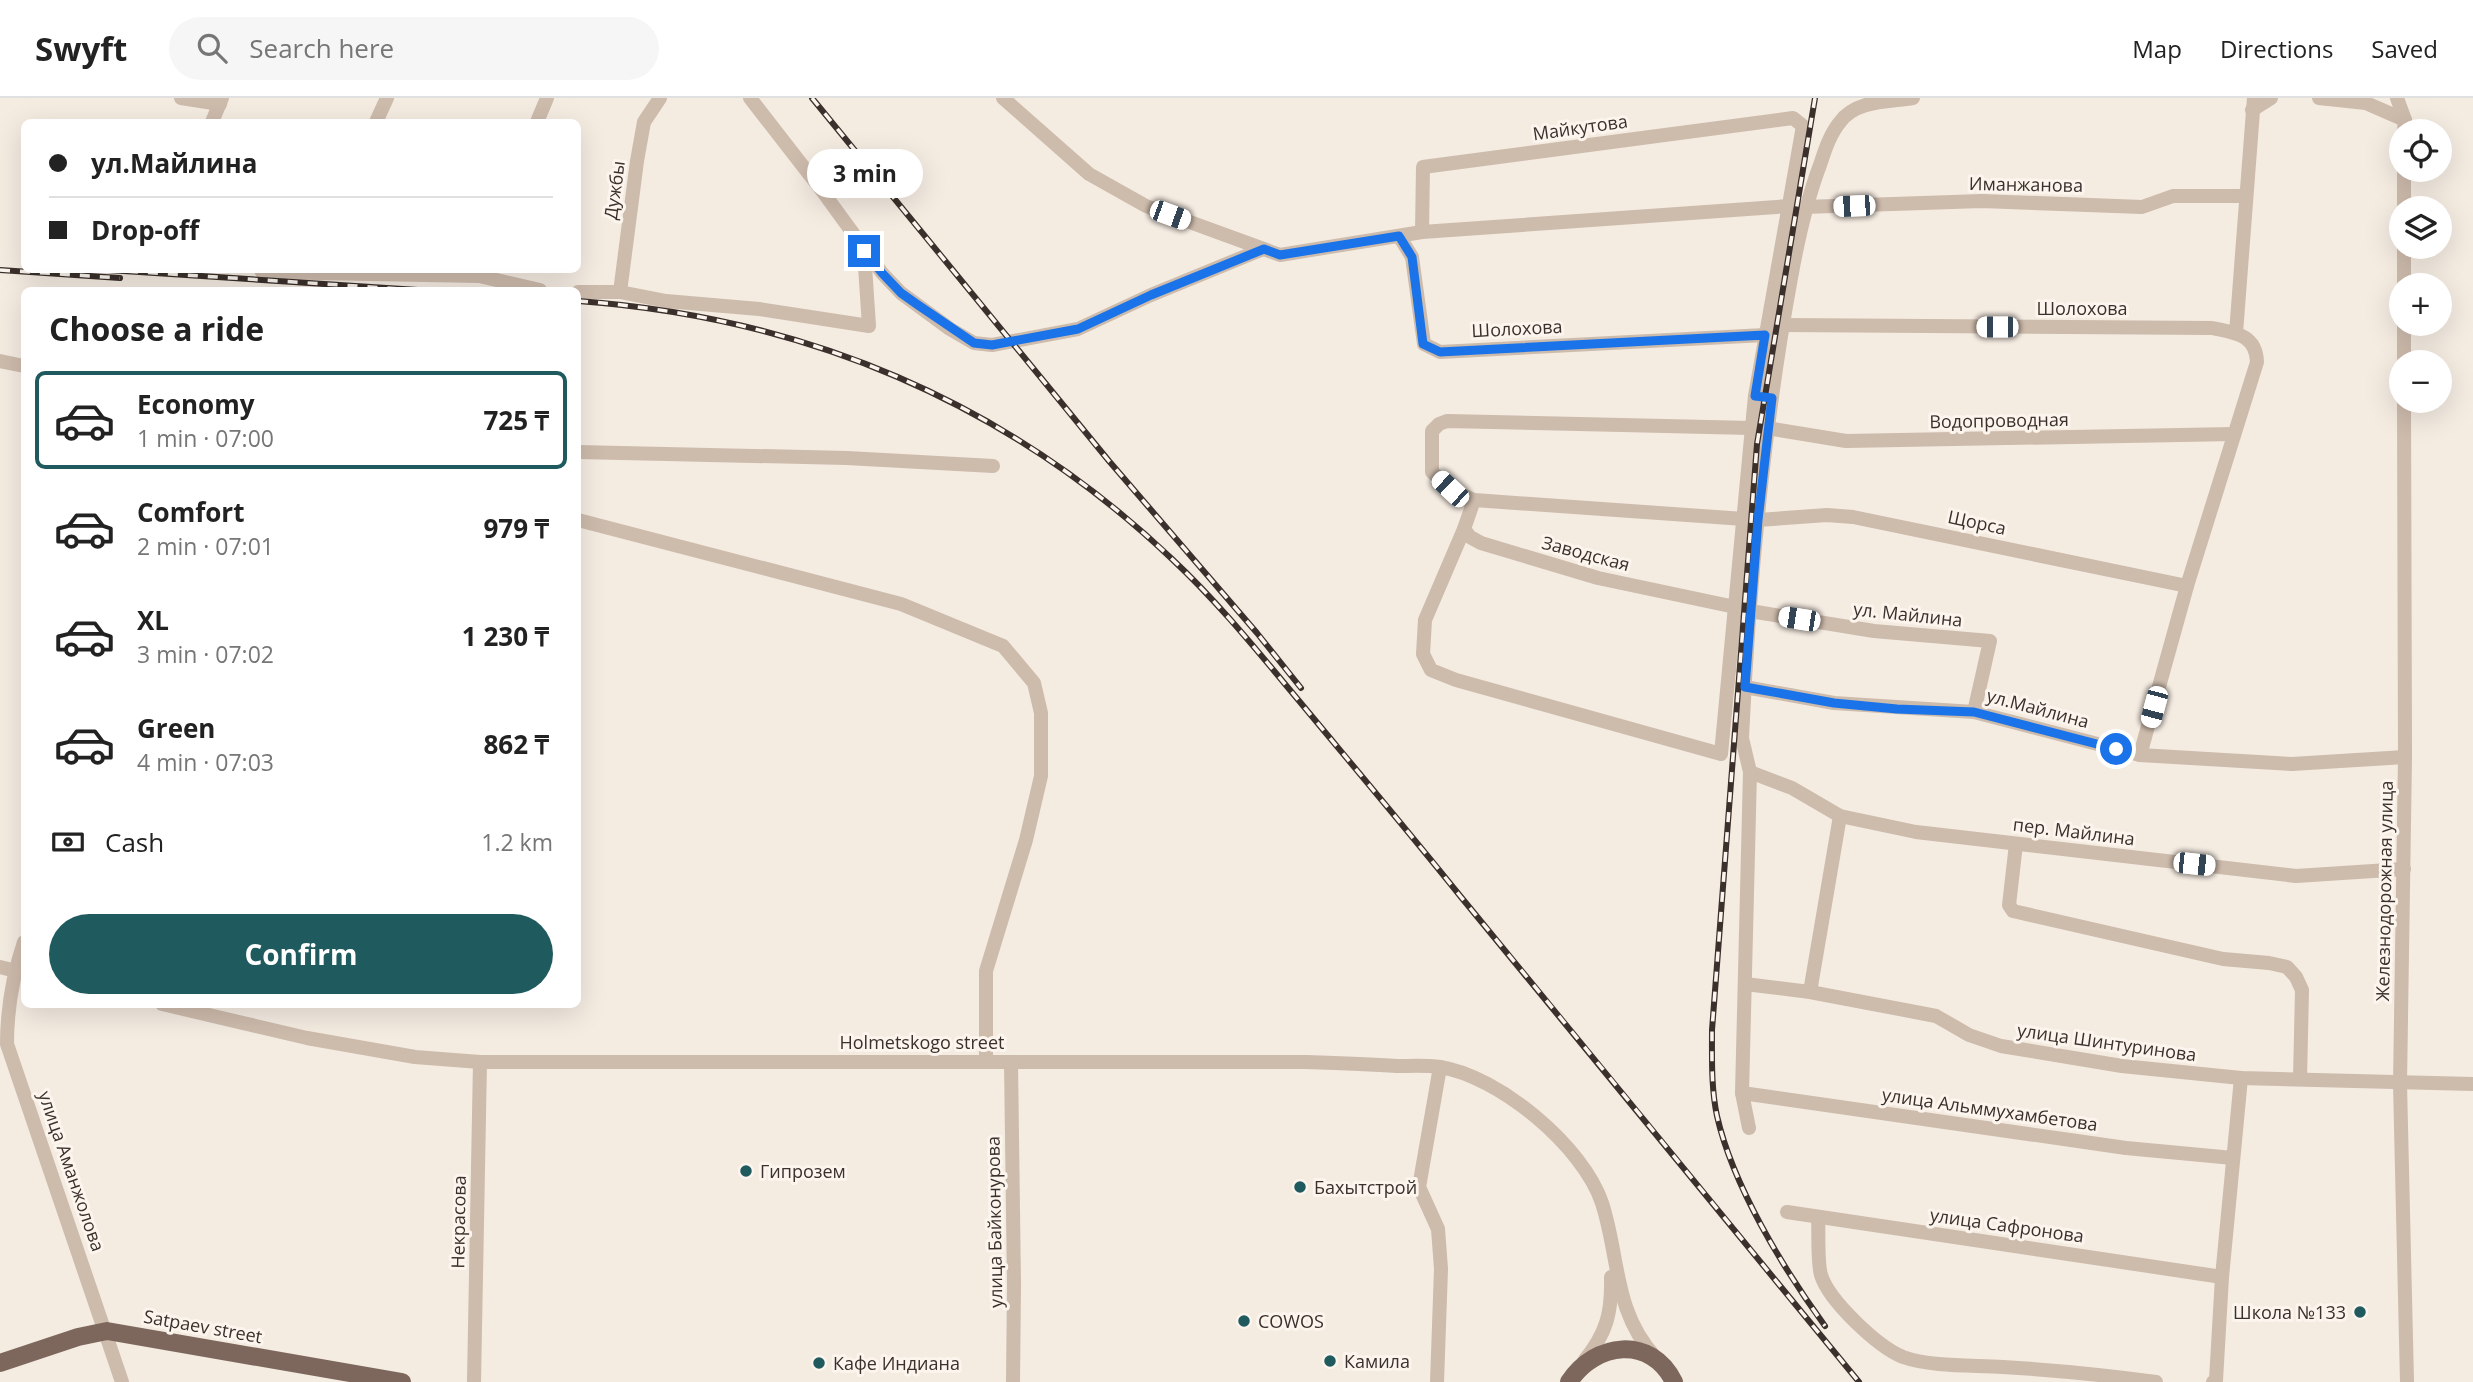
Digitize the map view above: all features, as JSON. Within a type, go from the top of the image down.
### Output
[{"type":"main road","name":"Satpaev street","points":[[0,1363],[78,1337],[107,1331],[402,1382]]},
{"type":"main road","points":[[1561,1382],[1573,1376],[1598,1354],[1620,1349],[1634,1350],[1649,1356],[1686,1382]]},
{"type":"main road","points":[[1663,1365],[1674,1382]]},
{"type":"street","points":[[181,98],[221,101],[213,119]]},
{"type":"street","points":[[377,119],[387,98]]},
{"type":"street","points":[[538,119],[547,98]]},
{"type":"street","name":"Дужбы","points":[[620,292],[637,161],[645,122],[660,98]]},
{"type":"street","points":[[750,98],[823,192],[864,251],[901,293],[974,343],[992,345],[1078,329],[1151,295],[1264,249]]},
{"type":"street","points":[[1003,98],[1089,174],[1146,206],[1264,249]]},
{"type":"street","points":[[1751,520],[1755,396],[1765,335],[1797,207],[1840,122],[1858,106],[1913,98]]},
{"type":"street","points":[[2236,333],[2253,104],[2271,98]]},
{"type":"street","points":[[2319,98],[2366,103],[2393,119]]},
{"type":"street","points":[[2397,98],[2403,119]]},
{"type":"street","name":"Майкутова","points":[[1422,232],[1423,167],[1793,118],[1803,126],[1797,207]]},
{"type":"street","name":"Иманжанова","points":[[1264,249],[1280,255],[1422,232],[1797,207],[1982,201],[2142,207],[2173,196],[2246,196]]},
{"type":"street","points":[[1752,428],[1447,421],[1439,424],[1432,431],[1432,472],[1450,489],[1474,500],[1425,620],[1423,654],[1431,670],[1456,680],[1721,754],[1742,609],[1751,520],[1772,398],[1797,207]]},
{"type":"street","name":"Шолохова","points":[[1399,236],[1412,257],[1423,344],[1440,352],[1765,335]]},
{"type":"street","points":[[581,292],[620,292],[666,301],[759,309],[869,326],[864,251]]},
{"type":"street","points":[[480,273],[530,287]]},
{"type":"street","name":"Шолохова","points":[[1782,325],[2212,328],[2236,333],[2252,342],[2257,362],[2234,434]]},
{"type":"street","points":[[0,361],[21,365]]},
{"type":"street","points":[[1755,396],[1772,398]]},
{"type":"street","name":"Железнодорожная улица","points":[[2404,413],[2405,757],[2400,1084],[2407,1382]]},
{"type":"street","name":"Водопроводная","points":[[1767,428],[1846,441],[2234,434]]},
{"type":"street","points":[[2140,755],[2187,586],[2234,434]]},
{"type":"street","points":[[581,452],[821,457],[993,466]]},
{"type":"street","name":"Щорса","points":[[1474,500],[1751,520],[1827,515],[1853,517],[2187,586]]},
{"type":"street","points":[[581,521],[901,604],[1003,646],[1034,683],[1041,713],[1041,776],[1026,840],[986,971],[986,1061]]},
{"type":"street","name":"Заводская","points":[[1464,529],[1470,537],[1481,542],[1598,578],[1742,609]]},
{"type":"street","points":[[1742,609],[1745,687],[1742,738],[1750,772],[1742,1093],[1749,1128]]},
{"type":"street","name":"ул. Майлина","points":[[1742,609],[1874,632],[1990,641],[1974,712]]},
{"type":"street","name":"ул.Майлина","points":[[1745,687],[1834,703],[1974,712],[2140,755],[2292,764],[2405,757]]},
{"type":"street","name":"пер. Майлина","points":[[1750,772],[1792,788],[1840,816],[1916,832],[2296,876],[2404,869]]},
{"type":"street","points":[[1810,992],[1840,816]]},
{"type":"street","points":[[2016,844],[2009,905],[2013,911],[2223,959],[2287,967],[2296,976],[2302,990],[2300,1079]]},
{"type":"street","points":[[0,967],[20,972]]},
{"type":"street","name":"улица Аманжолова","points":[[20,972],[4,1026],[7,1044],[107,1331],[122,1382]]},
{"type":"street","name":"улица Шинтуринова","points":[[1745,984],[1810,992],[1936,1016],[1969,1035],[2001,1046],[2122,1066],[2241,1078],[2473,1084]]},
{"type":"street","name":"Holmetskogo street","points":[[180,1008],[347,1045],[415,1057],[480,1062],[1306,1062],[1440,1067],[1471,1076],[1503,1093],[1565,1145],[1589,1174],[1602,1202],[1608,1230]]},
{"type":"street","name":"Некрасова","points":[[474,1382],[480,1062]]},
{"type":"street","name":"улица Байконурова","points":[[1011,1062],[1013,1382]]},
{"type":"street","points":[[1437,1382],[1441,1269],[1438,1229],[1419,1187],[1440,1067]]},
{"type":"street","points":[[2213,1382],[2216,1380],[2222,1277],[2241,1078]]},
{"type":"street","name":"улица Альммухамбетова","points":[[1742,1093],[2126,1148],[2233,1158]]},
{"type":"street","name":"улица Сафронова","points":[[1787,1212],[2222,1277]]},
{"type":"street","points":[[1818,1217],[1821,1275],[1833,1296],[1888,1350],[1905,1358],[1936,1362],[2077,1371],[2156,1382]]},
{"type":"street","points":[[1608,1230],[1620,1291],[1630,1323],[1641,1341],[1663,1365]]},
{"type":"street","points":[[1573,1376],[1595,1348],[1612,1304],[1608,1230]]},
{"type":"railway","points":[[812,98],[1109,461],[1301,688]]},
{"type":"railway","points":[[1815,98],[1757,444],[1712,1030],[1712,1062],[1717,1116],[1735,1170],[1761,1226],[1825,1326]]},
{"type":"railway","points":[[0,270],[21,271]]},
{"type":"railway","points":[[45,273],[120,278]]},
{"type":"railway","points":[[154,273],[372,287]]},
{"type":"railway","points":[[581,301],[662,310],[743,326],[822,348],[898,377],[971,413],[1041,455],[1108,503],[1172,559],[1254,647],[1859,1382]]},
{"type":"place","name":"Гипрозем","points":[[746,1171]]},
{"type":"place","name":"Бахытстрой","points":[[1300,1187]]},
{"type":"place","name":"Школа №133","points":[[2360,1312]]},
{"type":"place","name":"COWOS","points":[[1244,1321]]},
{"type":"place","name":"Камила","points":[[1330,1361]]},
{"type":"place","name":"Кафе Индиана","points":[[819,1363]]},
{"type":"route","points":[[864,251],[901,293],[950,329],[974,343],[992,345],[1078,329],[1151,295],[1264,249],[1280,255],[1399,236],[1412,257],[1423,344],[1440,352],[1765,335],[1755,396],[1772,398],[1758,520],[1745,687],[1834,703],[1974,712],[2116,749]]}]
